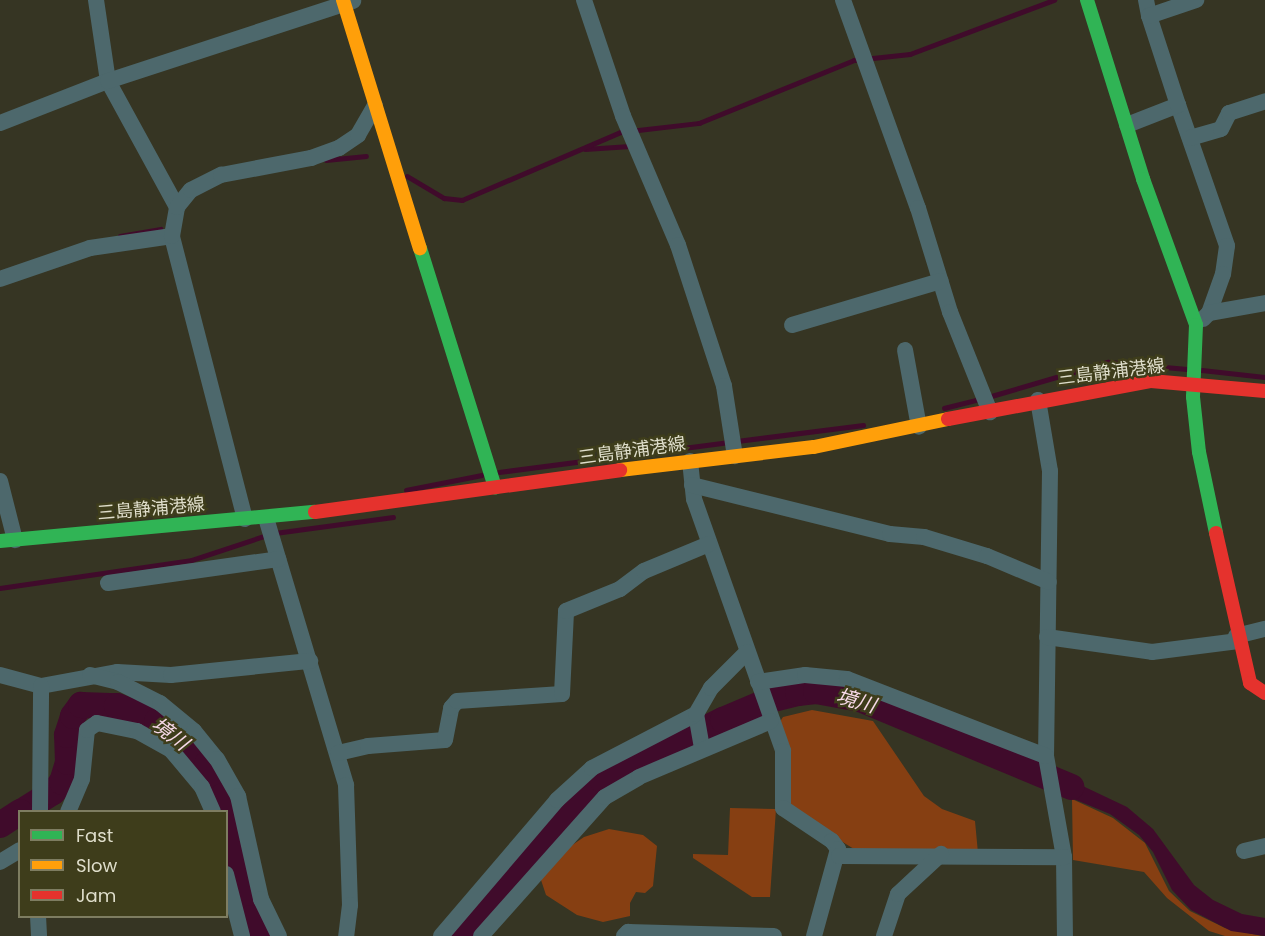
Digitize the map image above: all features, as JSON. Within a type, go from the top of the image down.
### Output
[{"type":"main road","points":[[1088,0],[1127,125],[1196,325],[1192,382],[1200,452],[1237,638],[1250,683],[1265,693]]},
{"type":"main road","points":[[348,1],[375,105],[492,478]]},
{"type":"main road","name":"三島静浦港線","points":[[8,540],[266,518],[492,478],[735,456],[919,427],[1038,400],[1151,381],[1192,382],[1265,391]]},
{"type":"street","points":[[96,0],[108,81],[177,207]]},
{"type":"street","points":[[584,0],[623,116],[678,245],[724,386],[735,456]]},
{"type":"street","points":[[843,0],[950,312],[990,412]]},
{"type":"street","points":[[1196,0],[1147,8],[1227,246],[1223,274],[1209,313],[1196,325]]},
{"type":"street","points":[[0,123],[108,81],[348,1]]},
{"type":"street","points":[[1190,138],[1221,129],[1229,113],[1265,100]]},
{"type":"street","points":[[245,519],[172,236],[177,207],[191,190],[221,175],[311,158],[339,148],[358,135],[375,105]]},
{"type":"street","points":[[1127,125],[1178,105]]},
{"type":"street","points":[[0,279],[90,248],[172,236]]},
{"type":"street","points":[[792,325],[941,281]]},
{"type":"street","points":[[1209,313],[1265,303]]},
{"type":"street","points":[[905,350],[919,427]]},
{"type":"street","points":[[1038,400],[1050,471],[1047,760],[1064,857],[1065,936]]},
{"type":"street","points":[[690,461],[692,484],[709,544],[784,759],[783,808],[832,841],[839,856],[814,936]]},
{"type":"street","points":[[0,481],[8,540]]},
{"type":"street","points":[[692,484],[858,527],[924,537],[987,556],[1049,582]]},
{"type":"street","points":[[266,518],[346,785],[350,905],[346,936]]},
{"type":"street","points":[[338,753],[445,740],[451,708],[457,701],[562,694],[566,611],[620,589],[644,571],[709,544]]},
{"type":"street","points":[[108,584],[278,559]]},
{"type":"street","points":[[1047,637],[1152,652],[1237,638],[1265,629]]},
{"type":"street","points":[[441,936],[557,800],[592,768],[696,716],[711,688],[747,652]]},
{"type":"street","points":[[0,675],[41,686],[90,675],[134,671],[171,675],[310,661]]},
{"type":"street","points":[[90,675],[118,682],[160,703],[194,731],[217,759],[238,796],[261,898],[279,936]]},
{"type":"street","points":[[760,686],[805,675],[847,679],[1047,760]]},
{"type":"street","points":[[40,810],[41,686]]},
{"type":"street","points":[[696,716],[701,747]]},
{"type":"street","points":[[481,936],[605,797],[639,777],[701,747],[770,718]]},
{"type":"street","points":[[69,810],[82,779],[87,730],[98,723],[137,731],[171,750],[202,787],[212,810]]},
{"type":"street","points":[[1244,851],[1265,846]]},
{"type":"street","points":[[0,862],[18,851]]},
{"type":"street","points":[[884,936],[898,894],[941,855]]},
{"type":"street","points":[[839,856],[1064,857]]},
{"type":"street","points":[[228,882],[242,936]]},
{"type":"street","points":[[38,918],[39,936]]},
{"type":"street","points":[[624,936],[637,932],[774,936]]},
{"type":"shaded area","points":[[812,710],[873,721],[924,796],[942,809],[975,821],[978,853],[854,849],[792,811],[779,723],[783,717]]},
{"type":"shaded area","points":[[1049,770],[1127,807],[1153,829],[1194,885],[1213,900],[1242,914],[1265,918],[1265,936],[1231,931],[1191,910],[1172,890],[1153,852],[1139,835],[1110,814],[1052,790]]},
{"type":"shaded area","points":[[1072,799],[1113,818],[1145,843],[1169,891],[1190,911],[1225,928],[1262,936],[1225,936],[1209,931],[1167,898],[1144,872],[1073,860]]},
{"type":"shaded area","points":[[730,808],[776,809],[770,897],[752,897],[693,858],[693,854],[728,855]]},
{"type":"shaded area","points":[[609,829],[643,835],[657,846],[653,886],[645,893],[636,892],[630,903],[630,916],[603,922],[577,915],[546,895],[540,877],[562,852],[584,837]]},
{"type":"waterway","points":[[407,176],[444,198],[462,200],[621,132],[699,123],[854,60],[910,54],[1054,0]]},
{"type":"waterway","points":[[585,149],[630,146]]},
{"type":"waterway","points":[[326,160],[366,156]]},
{"type":"waterway","points":[[120,236],[160,229]]},
{"type":"waterway","points":[[988,397],[1108,362],[1187,369]]},
{"type":"waterway","points":[[1202,370],[1265,377]]},
{"type":"waterway","points":[[944,408],[980,399]]},
{"type":"waterway","points":[[737,441],[863,425]]},
{"type":"waterway","points":[[499,472],[729,442]]},
{"type":"waterway","points":[[406,490],[482,475]]},
{"type":"waterway","points":[[275,533],[393,517]]},
{"type":"waterway","points":[[0,588],[192,560],[267,535]]},
{"type":"waterway","name":"境川","points":[[462,936],[602,780],[723,720],[770,700],[798,693],[816,691],[860,699],[1071,787]]},
{"type":"waterway","name":"境川","points":[[24,810],[53,792],[62,782],[68,762],[67,735],[73,716],[81,705],[117,706],[157,721],[207,764],[223,796],[226,810]]},
{"type":"waterway","name":"境川","points":[[0,825],[18,813]]},
{"type":"waterway","name":"境川","points":[[228,818],[251,918],[260,936]]},
{"type":"traffic: fast","points":[[1087,0],[1143,179],[1196,325],[1193,397],[1199,452],[1216,533]]},
{"type":"traffic: fast","points":[[420,248],[495,488]]},
{"type":"traffic: fast","points":[[0,541],[315,512]]},
{"type":"traffic: slow","points":[[343,0],[420,248]]},
{"type":"traffic: slow","points":[[620,470],[814,447],[948,419]]},
{"type":"traffic: jam","points":[[948,419],[1151,381],[1265,391]]},
{"type":"traffic: jam","points":[[315,512],[620,470]]},
{"type":"traffic: jam","points":[[1216,533],[1250,683],[1265,693]]}]
